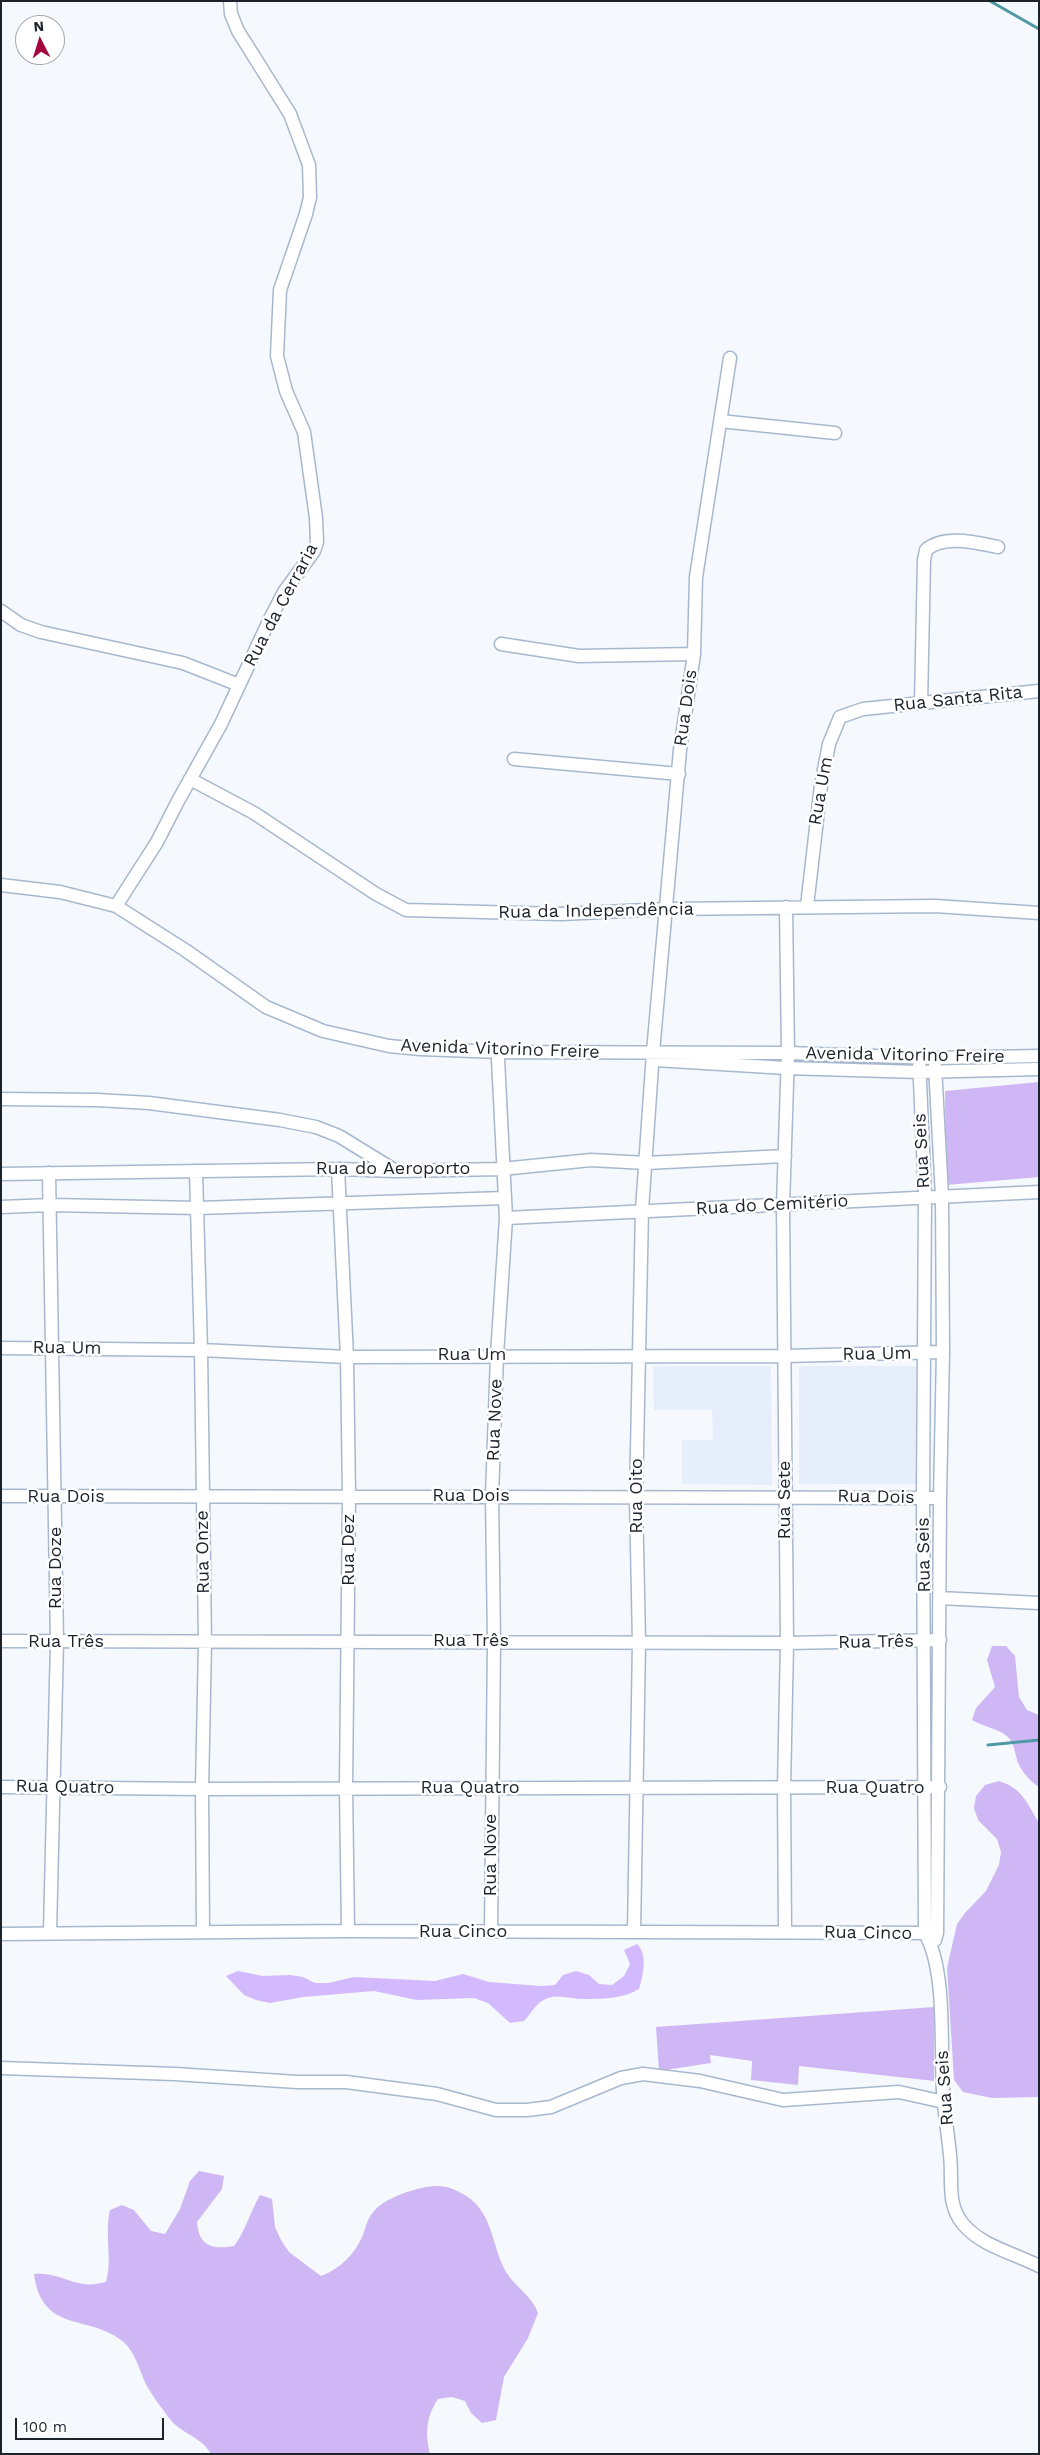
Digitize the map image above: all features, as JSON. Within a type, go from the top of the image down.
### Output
[{"type":"street","name":"Rua da Cerraria","points":[[116,906],[157,842],[190,779],[210,746],[284,592],[314,550],[317,532],[304,432],[286,391],[277,356],[280,290],[310,197],[309,165],[290,114],[238,31],[231,14],[230,1]]},
{"type":"street","name":"Rua Dois","points":[[653,1056],[668,909],[680,750],[694,654],[696,578],[730,358]]},
{"type":"street","points":[[720,421],[835,433]]},
{"type":"street","points":[[921,702],[924,560],[926,550],[935,544],[964,541],[998,547]]},
{"type":"street","points":[[1,611],[21,625],[41,632],[183,663],[239,685]]},
{"type":"street","points":[[501,644],[579,656],[694,654]]},
{"type":"street","name":"Rua Santa Rita","points":[[877,708],[1039,691]]},
{"type":"street","name":"Rua Um","points":[[807,906],[808,880],[821,785],[836,722],[840,717],[854,710],[877,708]]},
{"type":"street","points":[[514,759],[679,774]]},
{"type":"street","name":"Rua da Independência","points":[[190,779],[254,813],[376,894],[406,910],[561,914],[668,909],[807,906],[935,906],[1039,913]]},
{"type":"street","name":"Avenida Vitorino Freire","points":[[1,886],[60,892],[116,906],[266,1007],[323,1031],[388,1046],[420,1050],[653,1056],[786,1068],[919,1072],[1039,1069]]},
{"type":"street","name":"Avenida Vitorino Freire","points":[[1,892],[72,902],[93,907],[113,915],[280,1021],[314,1035],[380,1052],[434,1058],[498,1059],[788,1053],[919,1058],[1039,1056]]},
{"type":"street","points":[[786,907],[788,1053],[786,1068]]},
{"type":"street","name":"Rua Oito","points":[[634,1932],[639,1643],[636,1498],[638,1355],[642,1210],[653,1056]]},
{"type":"street","name":"Rua Seis","points":[[919,1058],[925,1197],[923,1498],[926,1788],[931,1933],[941,2023],[944,2102],[951,2156],[952,2202],[954,2213],[964,2226],[989,2244],[1039,2266]]},
{"type":"street","points":[[931,1933],[940,1787],[940,1498],[943,1352],[942,1196],[934,1058]]},
{"type":"street","name":"Rua Nove","points":[[491,1932],[494,1641],[492,1496],[497,1355],[506,1218],[502,1169],[498,1059]]},
{"type":"street","name":"Rua Sete","points":[[785,1931],[784,1788],[787,1643],[784,1496],[783,1205],[786,1068]]},
{"type":"street","points":[[1,1099],[97,1100],[149,1103],[280,1120],[316,1127],[339,1136],[396,1171]]},
{"type":"street","name":"Rua do Aeroporto","points":[[1,1174],[338,1169],[396,1171],[502,1169],[591,1160],[646,1163],[784,1156]]},
{"type":"street","name":"Rua Dez","points":[[338,1169],[347,1357],[349,1496],[346,1788],[348,1931]]},
{"type":"street","name":"Rua Onze","points":[[196,1171],[201,1350],[204,1643],[203,1932]]},
{"type":"street","name":"Rua Doze","points":[[49,1173],[57,1642],[50,1932]]},
{"type":"street","name":"Rua do Cemitério","points":[[506,1218],[1039,1192]]},
{"type":"street","points":[[1,1207],[51,1205],[198,1208],[504,1198]]},
{"type":"street","name":"Rua Um","points":[[1,1348],[201,1350],[347,1357],[497,1355],[785,1356],[943,1352]]},
{"type":"street","name":"Rua Dois","points":[[1,1496],[492,1496],[636,1498],[784,1496],[940,1498]]},
{"type":"street","points":[[940,1598],[1039,1603]]},
{"type":"street","name":"Rua Três","points":[[1,1641],[787,1643],[940,1640]]},
{"type":"street","name":"Rua Quatro","points":[[1,1787],[202,1789],[940,1787]]},
{"type":"street","name":"Rua Cinco","points":[[1,1934],[50,1932],[348,1931],[931,1933]]},
{"type":"street","points":[[1,2068],[175,2074],[297,2082],[346,2082],[437,2094],[496,2110],[526,2110],[550,2107],[621,2078],[643,2074],[700,2081],[783,2100],[899,2092],[944,2102]]},
{"type":"shaded area","points":[[1039,1082],[1039,1177],[946,1185],[945,1091]]},
{"type":"shaded area","points":[[653,1366],[771,1366],[772,1485],[682,1484],[682,1440],[713,1440],[712,1410],[654,1410]]},
{"type":"shaded area","points":[[799,1366],[916,1366],[916,1484],[799,1484]]},
{"type":"shaded area","points":[[992,1646],[1006,1646],[1015,1656],[1019,1697],[1027,1710],[1039,1715],[1039,1787],[1020,1767],[1008,1737],[972,1720],[976,1708],[995,1687],[987,1660]]},
{"type":"shaded area","points":[[999,1781],[1019,1792],[1039,1823],[1039,2097],[992,2098],[963,2092],[954,2080],[947,1968],[957,1924],[986,1891],[999,1865],[1001,1852],[997,1839],[978,1820],[974,1808],[976,1796],[985,1785]]},
{"type":"shaded area","points":[[637,1944],[643,1953],[644,1959],[639,1989],[619,1997],[547,1998],[539,2003],[524,2021],[510,2023],[488,2003],[474,1998],[417,2000],[374,1991],[303,1997],[270,2003],[244,1995],[226,1976],[238,1971],[263,1976],[290,1975],[303,1977],[315,1983],[328,1983],[354,1977],[435,1981],[463,1974],[489,1982],[541,1986],[555,1985],[563,1975],[576,1971],[589,1975],[599,1984],[612,1985],[624,1976],[630,1964],[624,1950]]},
{"type":"shaded area","points":[[934,2007],[934,2081],[799,2066],[798,2085],[751,2080],[752,2061],[710,2055],[711,2063],[659,2071],[656,2027]]},
{"type":"shaded area","points":[[199,2171],[224,2176],[222,2189],[197,2222],[198,2230],[204,2241],[219,2247],[234,2246],[242,2234],[260,2195],[272,2199],[275,2227],[289,2252],[321,2276],[341,2265],[346,2260],[360,2242],[372,2214],[388,2200],[412,2191],[434,2186],[450,2188],[472,2200],[486,2218],[506,2272],[532,2302],[538,2313],[528,2338],[504,2377],[496,2420],[482,2423],[471,2413],[465,2401],[452,2397],[438,2399],[431,2412],[428,2425],[427,2439],[430,2454],[211,2454],[202,2443],[179,2428],[169,2418],[149,2390],[134,2355],[126,2345],[108,2332],[56,2314],[46,2306],[39,2293],[34,2274],[45,2274],[86,2284],[106,2282],[109,2265],[108,2219],[110,2210],[122,2205],[134,2210],[151,2231],[165,2234],[180,2209],[190,2181]]},
{"type":"waterway","points":[[990,1],[1039,29]]},
{"type":"waterway","points":[[988,1745],[1039,1740]]}]
